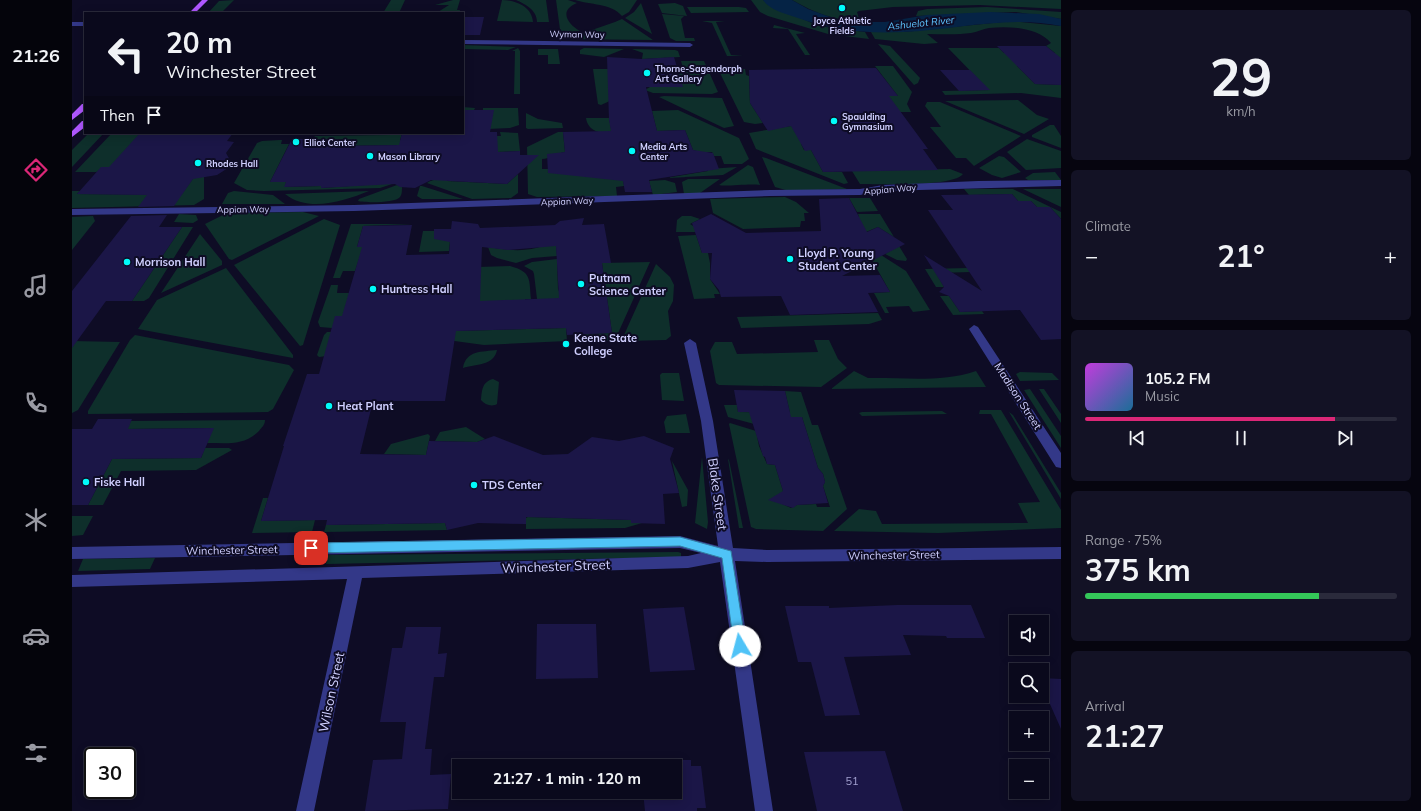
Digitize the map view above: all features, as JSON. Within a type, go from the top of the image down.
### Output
[{"type":"main road","points":[[193,12],[205,0]]},
{"type":"main road","points":[[72,118],[84,107]]},
{"type":"main road","points":[[72,135],[84,124]]},
{"type":"street","points":[[72,24],[84,24]]},
{"type":"street","name":"Wyman Way","points":[[464,42],[690,45]]},
{"type":"street","name":"Appian Way","points":[[72,212],[362,208],[770,193],[860,192],[884,188],[978,184],[1061,183]]},
{"type":"street","name":"Madison Street","points":[[974,329],[1061,463]]},
{"type":"street","name":"Blake Street","points":[[690,343],[707,421],[764,811]]},
{"type":"street","name":"Winchester Street","points":[[72,553],[680,542],[727,554],[774,556],[1061,553]]},
{"type":"street","name":"Winchester Street","points":[[72,581],[688,562],[727,554]]},
{"type":"street","name":"Wilson Street","points":[[305,811],[356,572]]},
{"type":"green space","points":[[234,0],[222,12],[209,12],[219,1]]},
{"type":"green space","points":[[391,0],[405,0],[399,12],[384,12]]},
{"type":"green space","points":[[453,0],[460,0],[457,10],[460,10],[459,12],[438,12],[449,5],[435,5]]},
{"type":"green space","points":[[502,0],[512,1],[522,5],[530,12],[533,22],[497,21]]},
{"type":"green space","points":[[516,0],[546,0],[549,22],[537,22],[533,11]]},
{"type":"green space","points":[[556,0],[568,0],[577,3],[571,6],[566,14],[572,25],[580,31],[561,37]]},
{"type":"green space","points":[[575,0],[637,0],[629,12],[622,16],[612,9]]},
{"type":"green space","points":[[751,0],[763,0],[818,26],[865,32],[869,39],[828,34],[768,16],[760,12]]},
{"type":"green space","name":"Joyce Athletic Fields","points":[[792,0],[1061,0],[1061,9],[980,5],[893,7],[859,11],[857,12],[860,22],[842,20],[825,15]]},
{"type":"green space","points":[[641,3],[652,34],[625,18],[634,12]]},
{"type":"green space","points":[[675,3],[683,6],[687,16],[662,13],[658,4]]},
{"type":"green space","points":[[687,7],[739,7],[746,8],[749,12],[691,13]]},
{"type":"green space","points":[[987,7],[1061,12],[1061,19],[1016,12],[916,16],[918,11],[927,9]]},
{"type":"green space","points":[[662,14],[684,16],[681,19],[685,38],[694,38],[695,41],[676,41],[670,38]]},
{"type":"green space","points":[[622,19],[653,40],[566,39],[615,22]]},
{"type":"green space","points":[[702,21],[725,21],[716,22],[731,55],[743,56],[727,56],[712,23]]},
{"type":"green space","points":[[1012,21],[1061,26],[1061,66],[1017,66],[1035,84],[1061,85],[1061,98],[1021,93],[945,95],[942,91],[989,90],[948,48],[999,48],[1004,53],[1055,53],[1046,46],[1051,43],[1045,38],[1031,31],[997,27],[966,34],[927,34],[938,43],[924,44],[875,39],[871,32],[904,32]]},
{"type":"green space","points":[[774,25],[805,33],[796,34],[810,55],[805,55],[788,29],[773,28]]},
{"type":"green space","points":[[878,44],[890,46],[920,78],[918,83],[914,85]]},
{"type":"green space","points":[[464,45],[516,47],[508,50],[464,49]]},
{"type":"green space","points":[[518,48],[520,51],[520,94],[514,94],[515,51],[512,51]]},
{"type":"green space","points":[[584,48],[624,49],[604,57],[580,54],[580,50]]},
{"type":"green space","points":[[538,49],[558,49],[560,64],[548,64],[548,55],[538,55]]},
{"type":"green space","points":[[632,49],[675,50],[678,51],[680,57],[642,59],[643,53]]},
{"type":"green space","points":[[681,61],[704,61],[718,92],[712,94],[653,93],[645,90],[650,87],[682,87],[673,68],[683,68]]},
{"type":"green space","points":[[875,66],[893,66],[912,92],[907,104],[911,112],[893,112],[876,96],[898,96]]},
{"type":"green space","points":[[593,69],[619,69],[638,88],[601,105],[598,104]]},
{"type":"green space","points":[[728,69],[745,69],[746,75],[749,76],[750,103],[763,123],[755,124],[744,122],[720,73]]},
{"type":"green space","points":[[659,97],[722,98],[734,126],[724,128]]},
{"type":"green space","points":[[1018,100],[1037,115],[1049,119],[1024,134],[945,101]]},
{"type":"green space","points":[[927,102],[940,102],[1021,136],[974,166],[966,158],[956,158],[930,127],[941,127],[925,106]]},
{"type":"green space","points":[[464,107],[475,108],[474,110],[483,110],[483,108],[518,108],[519,125],[510,128],[464,130]]},
{"type":"green space","points":[[678,110],[739,138],[749,159],[742,164],[724,164],[721,156],[714,156],[712,152],[700,152],[693,150],[685,130],[657,131],[652,111]]},
{"type":"green space","points":[[526,113],[538,119],[562,123],[563,128],[528,129],[526,128]]},
{"type":"green space","points":[[586,118],[609,118],[612,134],[599,132],[592,129],[587,123]]},
{"type":"green space","points":[[790,124],[807,143],[801,144],[804,150],[811,150],[823,172],[842,172],[848,183],[844,184],[756,149],[749,133],[791,126]]},
{"type":"green space","points":[[1050,125],[1054,125],[1061,136],[1061,148],[1032,137],[1032,135]]},
{"type":"green space","points":[[500,132],[518,133],[520,151],[497,152],[497,136],[501,136]]},
{"type":"green space","points":[[558,132],[563,132],[565,152],[542,159],[542,169],[548,169],[548,173],[561,173],[623,180],[624,186],[616,187],[617,196],[537,197],[528,194],[527,147]]},
{"type":"green space","points":[[88,134],[103,134],[72,167],[72,150]]},
{"type":"green space","points":[[111,134],[141,134],[156,159],[96,172],[75,172]]},
{"type":"green space","points":[[402,134],[400,140],[405,145],[334,146],[336,139],[313,139],[315,136]]},
{"type":"green space","points":[[1027,139],[1061,151],[1061,168],[1026,170],[1007,152]]},
{"type":"green space","points":[[282,140],[281,144],[289,144],[270,182],[286,182],[285,187],[321,186],[321,188],[395,183],[380,188],[264,191],[247,190],[234,183],[257,143],[262,141]]},
{"type":"green space","points":[[999,156],[1004,157],[1021,172],[1002,178],[992,175],[979,168]]},
{"type":"green space","points":[[762,157],[847,189],[789,191],[775,187]]},
{"type":"green space","points":[[748,165],[753,167],[760,185],[719,185]]},
{"type":"green space","points":[[737,167],[723,175],[666,178],[708,171],[708,169]]},
{"type":"green space","points":[[950,169],[963,174],[957,178],[946,181],[915,184],[860,184],[852,171]]},
{"type":"green space","points":[[1055,172],[1061,180],[1028,180],[1025,178],[1033,173]]},
{"type":"green space","points":[[518,174],[518,193],[511,198],[472,199],[427,183],[447,175],[447,181],[507,184]]},
{"type":"green space","points":[[204,175],[204,199],[194,205],[72,208],[72,191],[80,191],[77,194],[181,195],[195,176]]},
{"type":"green space","points":[[688,179],[720,179],[700,193],[684,194],[682,182]]},
{"type":"green space","points":[[665,180],[675,183],[677,192],[653,195],[649,181]]},
{"type":"green space","points":[[397,185],[402,187],[402,192],[400,197],[397,199],[380,202],[358,201],[359,199]]},
{"type":"green space","points":[[420,186],[463,199],[422,199],[417,196]]},
{"type":"green space","points":[[964,189],[1013,189],[1061,212],[1061,219],[1050,207],[1037,207],[1031,201],[1018,201],[1012,194],[969,195]]},
{"type":"green space","points":[[1023,189],[1061,189],[1061,207]]},
{"type":"green space","points":[[234,191],[273,195],[285,204],[222,204],[228,193]]},
{"type":"green space","points":[[369,191],[338,201],[316,204],[294,200],[285,194]]},
{"type":"green space","points":[[785,197],[796,202],[809,213],[804,213],[805,221],[801,221],[800,227],[743,229],[713,213],[710,199]]},
{"type":"green space","points":[[849,198],[870,198],[878,211],[857,212]]},
{"type":"green space","points":[[303,212],[319,216],[232,260],[229,259],[205,224],[227,213]]},
{"type":"green space","points":[[179,214],[196,215],[198,220],[193,223],[174,222]]},
{"type":"green space","points":[[858,214],[880,214],[894,237],[878,227],[861,234],[843,217],[859,217]]},
{"type":"green space","points":[[93,216],[95,221],[72,250],[72,217]]},
{"type":"green space","points":[[682,216],[691,216],[700,219],[690,224],[703,232],[676,232],[677,220]]},
{"type":"green space","points":[[324,219],[340,225],[303,345],[300,346],[234,265]]},
{"type":"green space","points":[[351,224],[412,224],[363,226],[357,247],[363,247],[355,271],[343,271],[340,278],[333,278]]},
{"type":"green space","points":[[182,227],[193,227],[149,298],[144,301],[132,301]]},
{"type":"green space","points":[[423,231],[451,231],[449,251],[419,252]]},
{"type":"green space","points":[[200,234],[222,261],[222,265],[161,293]]},
{"type":"green space","points":[[696,235],[702,253],[708,253],[710,263],[710,279],[720,294],[714,294],[715,298],[694,299],[678,236]]},
{"type":"green space","points":[[545,245],[556,245],[557,256],[532,258],[516,263],[491,255],[488,247],[509,250],[524,250],[538,248]]},
{"type":"green space","points":[[899,246],[907,259],[906,261],[897,260],[885,254]]},
{"type":"green space","points":[[870,248],[906,271],[930,310],[913,312],[909,306],[886,307],[889,313],[885,313],[874,293],[890,292],[866,249]]},
{"type":"green space","points":[[557,259],[558,289],[563,301],[537,299],[533,271],[524,266],[532,262]]},
{"type":"green space","points":[[650,262],[615,340],[591,343],[584,341],[583,334],[612,333],[602,263]]},
{"type":"green space","points":[[656,264],[670,277],[674,285],[673,301],[668,311],[671,336],[666,340],[626,341],[624,339],[624,335]]},
{"type":"green space","points":[[510,266],[522,271],[528,277],[531,299],[525,299],[525,301],[476,302],[480,284],[478,267]]},
{"type":"green space","points":[[226,268],[293,355],[293,358],[138,329],[157,300]]},
{"type":"green space","points":[[968,268],[971,272],[936,273],[944,287],[936,287],[925,269]]},
{"type":"green space","points":[[331,285],[338,285],[337,293],[350,293],[344,316],[332,328],[320,327],[318,322]]},
{"type":"green space","points":[[940,296],[949,296],[960,312],[982,311],[984,314],[953,315]]},
{"type":"green space","points":[[878,313],[882,320],[869,324],[741,328],[737,317]]},
{"type":"green space","points":[[566,328],[567,341],[484,345],[403,334],[420,332]]},
{"type":"green space","points":[[327,332],[388,348],[319,357],[317,355],[324,335]]},
{"type":"green space","points":[[135,335],[289,365],[294,370],[273,409],[268,412],[88,414],[88,411],[130,340]]},
{"type":"green space","points":[[814,340],[829,340],[838,359],[847,368],[821,387],[719,385],[716,383],[710,351],[715,342],[732,342],[737,354],[818,352]]},
{"type":"green space","points":[[72,341],[120,342],[78,410],[72,413]]},
{"type":"green space","points":[[497,350],[492,359],[488,362],[463,368],[467,358],[471,355],[480,352]]},
{"type":"green space","points":[[854,371],[868,378],[913,379],[951,377],[976,371],[986,387],[831,389]]},
{"type":"green space","points":[[1020,372],[1052,373],[1059,380],[1020,381],[1016,374]]},
{"type":"green space","points":[[662,373],[679,373],[684,401],[662,400],[660,375]]},
{"type":"green space","points":[[493,379],[499,382],[497,404],[489,405],[481,400],[482,390],[489,380]]},
{"type":"green space","points":[[1030,389],[1061,436],[1061,448],[1024,390]]},
{"type":"green space","points":[[1039,389],[1044,389],[1061,414],[1061,423]]},
{"type":"green space","points":[[785,391],[801,392],[812,425],[818,425],[847,509],[823,531],[756,529],[751,527],[730,423],[756,431],[759,446],[767,464],[775,465],[783,491],[780,503],[791,508],[797,505],[816,504],[817,507],[830,507],[823,486],[825,482],[823,474],[818,468],[802,417],[761,417],[758,425],[728,417],[724,405],[737,405],[738,412],[790,413]]},
{"type":"green space","points":[[980,410],[1001,410],[1061,510],[1061,528],[938,533],[834,531],[859,509],[876,511],[882,524],[1028,523],[1018,503],[1040,502],[991,414],[979,414]]},
{"type":"green space","points":[[942,411],[947,414],[862,416],[859,413],[862,412]]},
{"type":"green space","points":[[1009,412],[1013,415],[1061,493],[1061,499]]},
{"type":"green space","points":[[686,414],[690,433],[666,433],[664,422],[667,416]]},
{"type":"green space","points":[[265,420],[264,425],[253,436],[235,443],[207,443],[213,428],[127,429],[131,421]]},
{"type":"green space","points":[[466,427],[485,439],[477,442],[435,441],[440,432]]},
{"type":"green space","points":[[428,434],[430,436],[426,455],[384,454],[391,444]]},
{"type":"green space","points":[[205,448],[229,448],[232,450],[196,470],[121,471],[103,505],[88,505],[112,459],[201,458]]},
{"type":"green space","points":[[702,457],[708,522],[707,529],[695,523]]},
{"type":"green space","points":[[728,459],[729,460],[743,528],[739,528]]},
{"type":"green space","points":[[672,461],[688,490],[687,506],[682,507]]},
{"type":"green space","points":[[263,498],[268,498],[261,521],[315,520],[312,532],[252,533]]},
{"type":"green space","points":[[72,516],[93,516],[83,535],[72,536]]},
{"type":"green space","points":[[526,518],[631,520],[631,523],[642,523],[625,528],[526,529]]},
{"type":"green space","points":[[445,523],[447,530],[324,532],[326,525]]},
{"type":"green space","points":[[681,553],[681,557],[326,564],[328,555]]},
{"type":"green space","points":[[155,558],[150,569],[78,571],[83,559]]},
{"type":"water","name":"Ashuelot River","points":[[763,0],[792,0],[808,9],[838,20],[860,22],[885,22],[927,15],[990,12],[1039,14],[1061,19],[1061,26],[1021,22],[982,24],[923,31],[862,32],[821,25],[777,11]]},
{"type":"building","points":[[464,17],[484,17],[480,35],[464,35]]},
{"type":"building","points":[[997,46],[1046,46],[1061,58],[1061,85],[1035,84]]},
{"type":"building","name":"Media Arts Center","points":[[607,57],[642,59],[674,57],[683,87],[646,87],[657,131],[685,130],[693,150],[713,153],[719,169],[649,180],[652,192],[625,192],[623,181],[548,173],[547,154],[565,152],[563,132],[611,131],[609,120]]},
{"type":"building","name":"Spaulding Gymnasium","points":[[876,68],[898,96],[889,96],[928,149],[923,149],[938,170],[823,172],[811,150],[805,151],[791,126],[768,131],[750,103],[749,70]]},
{"type":"building","points":[[940,70],[970,70],[990,90],[959,91]]},
{"type":"building","name":"Mason Library","points":[[464,110],[494,110],[490,132],[497,132],[498,152],[520,151],[520,155],[539,155],[507,184],[431,180],[415,188],[400,187],[395,184],[321,188],[321,186],[284,187],[286,182],[270,182],[292,139],[337,139],[334,146],[399,145],[402,134],[464,134]]},
{"type":"building","name":"Rhodes Hall","points":[[139,134],[232,134],[227,141],[234,142],[226,153],[231,162],[228,168],[217,175],[193,179],[174,206],[138,207],[147,195],[77,194],[101,167],[109,167]]},
{"type":"building","points":[[1012,194],[1018,201],[1031,201],[1037,207],[1050,207],[1061,219],[1061,339],[1041,340],[1020,310],[960,312],[949,296],[939,292],[944,287],[924,255],[982,291],[928,210],[953,210],[941,195]]},
{"type":"building","name":"Lloyd P. Young Student Center","points":[[849,198],[867,232],[878,227],[905,244],[842,276],[880,275],[890,292],[868,293],[878,312],[790,315],[781,296],[721,297],[719,290],[710,279],[712,253],[702,253],[692,223],[711,214],[746,233],[821,231],[819,199]]},
{"type":"building","name":"Morrison Hall","points":[[167,215],[159,227],[182,227],[132,301],[106,301],[72,348],[72,291],[131,216]]},
{"type":"building","points":[[584,218],[582,225],[604,224],[611,263],[602,263],[612,333],[567,335],[566,328],[456,331],[445,401],[373,401],[360,454],[426,455],[429,441],[477,442],[494,436],[543,455],[568,454],[592,437],[619,441],[644,436],[674,448],[670,459],[679,493],[663,494],[665,524],[631,523],[631,520],[526,517],[526,524],[478,523],[447,530],[445,523],[326,525],[327,520],[261,521],[283,446],[307,374],[319,374],[335,316],[342,316],[362,247],[357,247],[363,226],[412,225],[406,255],[449,254],[450,242],[434,239],[434,229],[451,229],[452,221],[478,224],[480,228],[555,225],[560,221]],"holes":[[[556,246],[559,298],[480,301],[482,247],[508,250]]]},
{"type":"building","points":[[734,390],[785,391],[791,417],[802,417],[818,468],[823,474],[825,482],[823,486],[828,503],[797,505],[793,508],[768,500],[783,491],[775,465],[767,464],[765,457],[763,456],[749,412],[738,412]]},
{"type":"building","name":"Fiske Hall","points":[[98,419],[132,419],[128,429],[214,428],[201,458],[112,459],[88,505],[72,505],[72,429],[92,429]]},
{"type":"building","points":[[897,605],[971,605],[985,638],[947,638],[946,636],[903,635],[911,655],[844,657],[860,715],[825,716],[811,662],[798,662],[785,606],[829,606],[829,608]]},
{"type":"building","points":[[684,607],[695,670],[650,672],[643,609]]},
{"type":"building","points":[[537,624],[596,624],[598,678],[536,679]]},
{"type":"building","points":[[406,627],[441,627],[438,654],[447,653],[444,677],[434,677],[425,749],[432,749],[430,775],[451,774],[448,809],[365,811],[373,760],[402,759],[406,722],[380,722],[392,648],[402,648]]},
{"type":"building","points":[[1049,678],[1061,679],[1061,729],[1049,702]]},
{"type":"building","points":[[885,751],[903,811],[817,811],[804,752]]},
{"type":"building","points":[[682,760],[691,760],[691,766],[701,766],[706,808],[697,808],[697,811],[645,811],[644,799],[682,799]]},
{"type":"place","name":"Joyce Athletic Fields","points":[[842,8]]},
{"type":"place","name":"Thorne-Sagendorph Art Gallery","points":[[647,73]]},
{"type":"place","name":"Spaulding Gymnasium","points":[[834,121]]},
{"type":"place","name":"Elliot Center","points":[[296,142]]},
{"type":"place","name":"Media Arts Center","points":[[632,151]]},
{"type":"place","name":"Mason Library","points":[[370,156]]},
{"type":"place","name":"Rhodes Hall","points":[[198,163]]},
{"type":"place","name":"Lloyd P. Young Student Center","points":[[790,259]]},
{"type":"place","name":"Morrison Hall","points":[[127,262]]},
{"type":"place","name":"Putnam Science Center","points":[[581,284]]},
{"type":"place","name":"Huntress Hall","points":[[373,289]]},
{"type":"place","name":"Keene State College","points":[[566,344]]},
{"type":"place","name":"Heat Plant","points":[[329,406]]},
{"type":"place","name":"Fiske Hall","points":[[86,482]]},
{"type":"place","name":"TDS Center","points":[[474,485]]},
{"type":"route","points":[[311,548],[680,542],[727,554],[740,646]]}]
